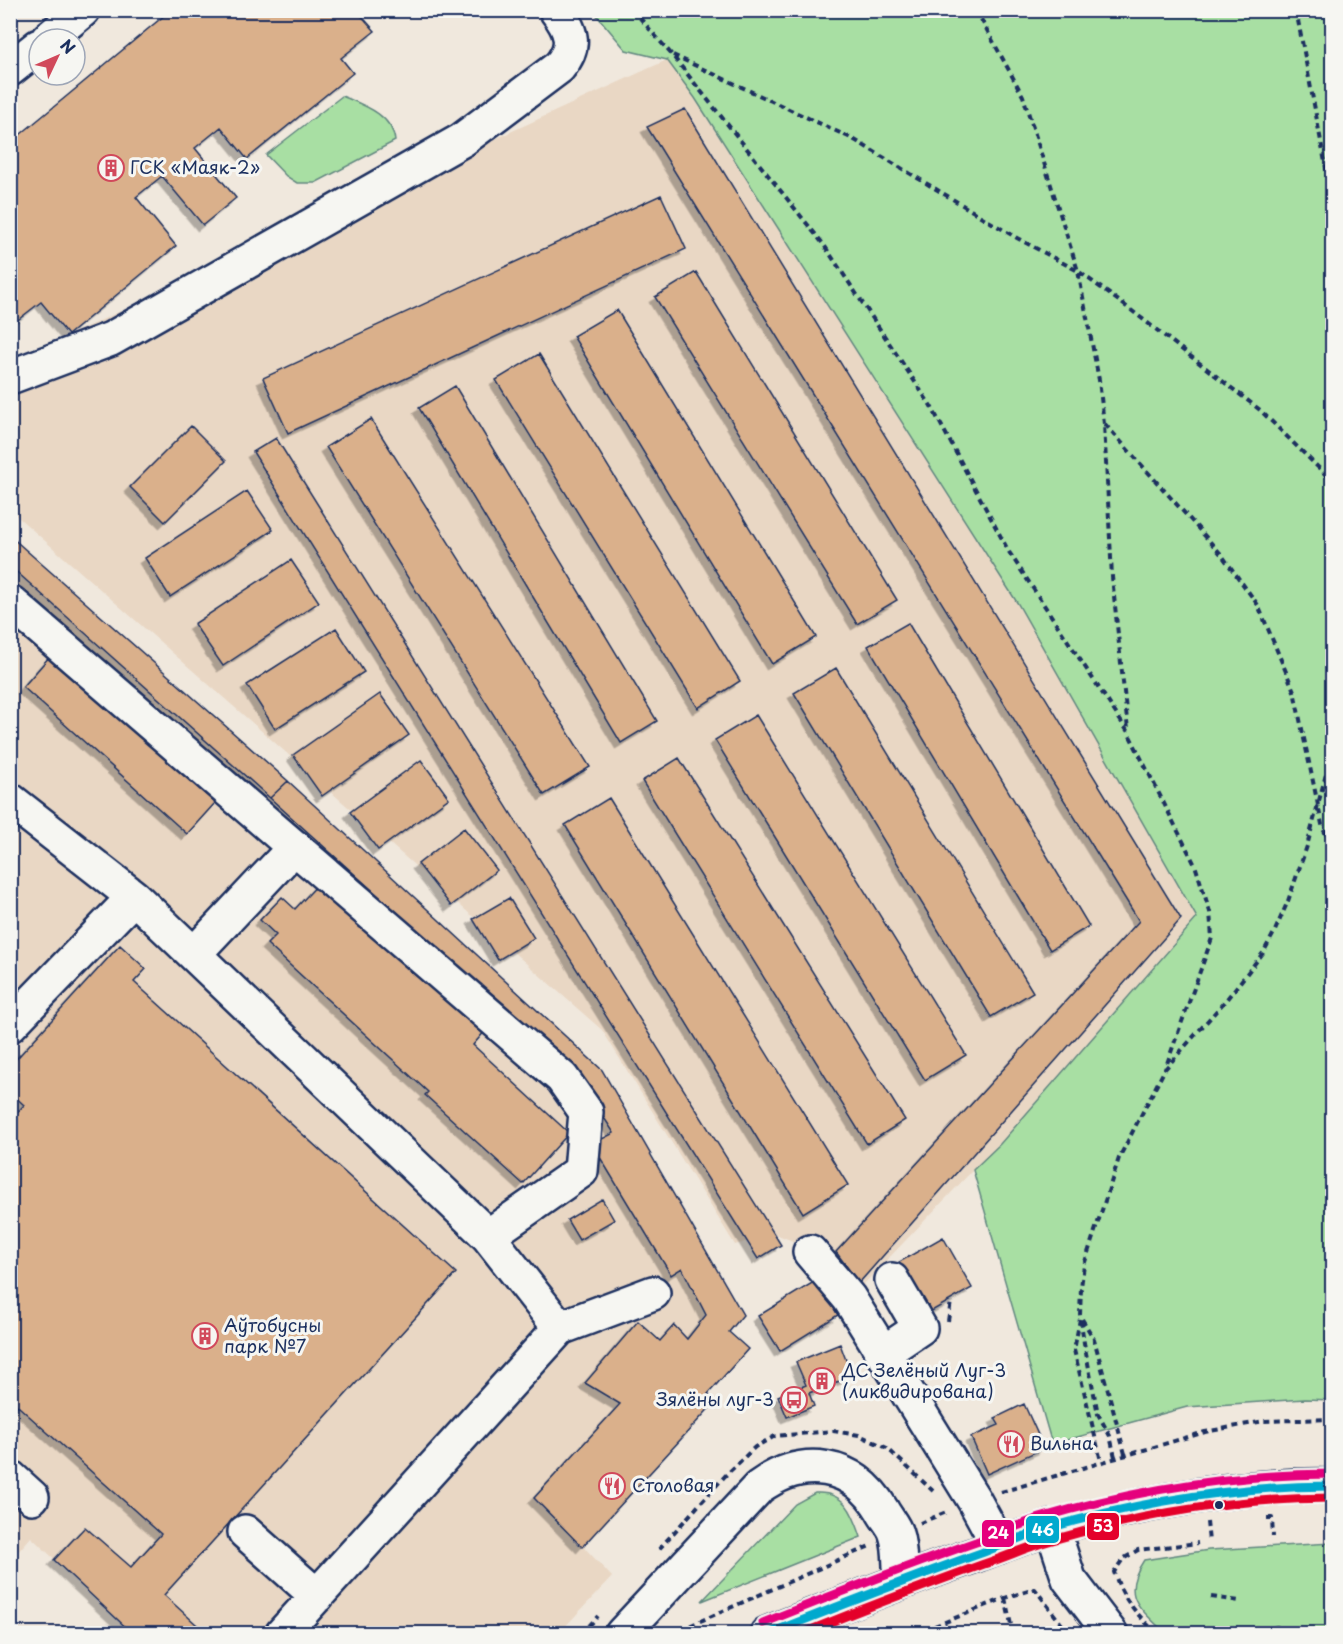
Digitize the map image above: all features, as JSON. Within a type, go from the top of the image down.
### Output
[{"type":"main road","points":[[62,27],[83,10]]},
{"type":"main road","points":[[10,377],[111,339],[462,140],[559,67],[567,57],[571,41],[567,25],[556,10]]},
{"type":"main road","points":[[10,69],[27,56]]},
{"type":"main road","points":[[10,602],[562,1078],[586,1112],[581,1171],[488,1236]]},
{"type":"main road","points":[[10,800],[134,897],[488,1236],[560,1328]]},
{"type":"main road","points":[[194,954],[295,848]]},
{"type":"main road","points":[[10,1025],[134,897]]},
{"type":"main road","points":[[810,1252],[849,1298],[974,1500],[999,1546]]},
{"type":"main road","points":[[883,1353],[920,1328],[892,1280]]},
{"type":"main road","points":[[264,1634],[298,1622],[560,1328],[653,1293]]},
{"type":"main road","points":[[622,1634],[759,1487],[791,1470],[824,1467],[843,1473],[862,1487],[878,1504],[896,1534],[901,1581]]},
{"type":"main road","points":[[767,1634],[901,1581],[1052,1527],[1129,1508],[1209,1494],[1332,1486]]},
{"type":"main road","points":[[1052,1527],[1069,1579],[1111,1634]]},
{"type":"main road","points":[[246,1532],[298,1622]]},
{"type":"path","points":[[633,10],[672,54],[824,245],[931,406],[1009,552],[1128,732],[1195,866],[1210,912],[1212,938],[1165,1070],[1119,1158],[1084,1265],[1080,1316],[1074,1350],[1101,1461]]},
{"type":"path","points":[[976,10],[1023,96],[1078,271],[1099,380],[1104,424],[1112,577],[1128,732]]},
{"type":"path","points":[[1296,10],[1332,199]]},
{"type":"path","points":[[672,54],[854,139],[1017,238],[1078,271],[1260,410],[1332,481]]},
{"type":"path","points":[[1104,424],[1221,554],[1258,605],[1294,691],[1323,829],[1332,844]]},
{"type":"path","points":[[1165,1070],[1226,1000],[1263,953],[1288,901],[1332,757]]},
{"type":"path","points":[[1080,1316],[1094,1339],[1125,1454]]},
{"type":"path","points":[[1080,1316],[1098,1414],[1110,1436],[1115,1457]]},
{"type":"path","points":[[1262,1518],[1272,1518],[1273,1537]]},
{"type":"path","points":[[1209,1542],[1207,1521],[1214,1521]]},
{"type":"path","points":[[1157,1634],[1135,1613],[1121,1592],[1114,1572],[1123,1559],[1138,1550],[1198,1543]]},
{"type":"path","points":[[915,1634],[1005,1598],[1035,1589],[1069,1634]]},
{"type":"path","points":[[1211,1597],[1240,1601]]},
{"type":"path","points":[[1005,1598],[1013,1634]]},
{"type":"path","points":[[1264,1634],[1268,1629],[1277,1627],[1287,1634]]},
{"type":"shaded area","points":[[667,60],[695,98],[1018,604],[1197,918],[1000,1144],[841,1308],[800,1244],[773,1233],[735,1245],[602,1030],[11,511],[10,362]]},
{"type":"shaded area","points":[[11,536],[288,781],[602,1070],[743,1315],[729,1332],[748,1349],[708,1394],[715,1402],[583,1546],[612,1577],[559,1633],[133,1633],[31,1537],[11,1560]]},
{"type":"green space","points":[[593,11],[1332,11],[1332,1400],[1305,1399],[1187,1407],[1052,1444],[973,1170],[1000,1144],[1197,918],[1018,604],[695,98],[667,60],[626,50]]},
{"type":"green space","points":[[342,96],[367,107],[382,117],[393,132],[395,141],[315,183],[297,183],[286,176],[266,155]]},
{"type":"green space","points":[[815,1493],[825,1493],[841,1500],[851,1512],[861,1537],[702,1601],[795,1504]]},
{"type":"green space","points":[[1332,1543],[1332,1633],[1165,1633],[1147,1616],[1133,1592],[1137,1572],[1144,1560],[1209,1550]]},
{"type":"building","name":"ГСК «Маяк-2»","points":[[171,10],[360,10],[358,12],[375,31],[341,58],[353,73],[247,159],[221,127],[195,148],[236,198],[203,225],[162,176],[136,197],[176,246],[68,335],[41,302],[10,326],[10,143],[78,87],[87,87],[87,79]]},
{"type":"building","points":[[685,109],[1181,919],[859,1283],[836,1252],[1139,921],[647,127]]},
{"type":"building","points":[[661,195],[686,249],[288,433],[263,378]]},
{"type":"building","points":[[696,272],[897,600],[857,624],[655,297]]},
{"type":"building","points":[[617,310],[816,637],[772,664],[573,336]]},
{"type":"building","points":[[539,354],[740,681],[698,708],[496,380]]},
{"type":"building","points":[[455,386],[657,721],[621,743],[419,408]]},
{"type":"building","points":[[371,419],[590,767],[544,795],[326,447]]},
{"type":"building","points":[[191,426],[226,461],[165,522],[130,487]]},
{"type":"building","points":[[276,438],[781,1245],[758,1259],[253,452]]},
{"type":"building","points":[[247,491],[273,530],[170,597],[145,558]]},
{"type":"building","points":[[10,536],[288,781],[270,798],[10,566]]},
{"type":"building","points":[[291,560],[319,602],[223,666],[194,624]]},
{"type":"building","points":[[908,623],[1089,926],[1050,950],[868,646]]},
{"type":"building","points":[[336,628],[364,672],[275,729],[247,685]]},
{"type":"building","points":[[50,656],[215,803],[187,834],[23,687]]},
{"type":"building","points":[[836,668],[1033,992],[991,1017],[794,693]]},
{"type":"building","points":[[380,694],[409,735],[322,796],[293,755]]},
{"type":"building","points":[[756,715],[966,1055],[925,1080],[715,740]]},
{"type":"building","points":[[679,758],[905,1120],[867,1144],[642,781]]},
{"type":"building","points":[[421,760],[449,798],[378,850],[350,812]]},
{"type":"building","points":[[288,781],[602,1070],[743,1315],[729,1332],[748,1349],[708,1394],[715,1402],[582,1547],[534,1498],[620,1404],[585,1383],[638,1321],[660,1341],[674,1325],[687,1339],[706,1315],[682,1268],[671,1275],[592,1144],[614,1133],[575,1073],[270,798]]},
{"type":"building","points":[[609,798],[848,1185],[803,1213],[565,825]]},
{"type":"building","points":[[464,828],[497,870],[451,906],[418,864]]},
{"type":"building","points":[[322,880],[486,1030],[473,1045],[569,1133],[523,1184],[425,1095],[428,1092],[267,944],[276,935],[260,920],[282,897],[295,909]]},
{"type":"building","points":[[509,898],[534,938],[498,960],[473,919]]},
{"type":"building","name":"Аўтобусны парк №7","points":[[120,945],[146,969],[134,982],[456,1273],[164,1595],[207,1634],[133,1634],[54,1560],[85,1527],[131,1567],[161,1534],[10,1399],[10,1120],[24,1105],[10,1092],[10,1066]]},
{"type":"building","points":[[602,1199],[614,1220],[579,1240],[567,1220]]},
{"type":"building","points":[[943,1237],[972,1288],[923,1316],[894,1265]]},
{"type":"building","points":[[817,1280],[838,1315],[780,1351],[758,1316]]},
{"type":"building","name":"ДС Зелёный Луг-3 (ликвидирована)","points":[[840,1344],[852,1376],[809,1393],[814,1406],[787,1417],[778,1396],[806,1385],[796,1362]]},
{"type":"building","points":[[1024,1404],[1044,1448],[987,1474],[971,1437],[999,1425],[995,1418]]},
{"type":"transit line","name":"24","points":[[763,1623],[922,1561],[1040,1518],[1076,1508],[1148,1492],[1221,1481],[1332,1474]]},
{"type":"transit line","name":"46","points":[[768,1634],[874,1592],[1045,1529],[1080,1519],[1223,1492],[1332,1486]]},
{"type":"transit line","name":"53","points":[[801,1634],[1041,1543],[1084,1531],[1189,1509],[1225,1504],[1332,1498]]},
{"type":"place","name":"ГСК «Маяк-2»","points":[[111,168]]},
{"type":"place","name":"Аўтобусны парк №7","points":[[205,1336]]},
{"type":"place","name":"ДС Зелёный Луг-3 (ликвидирована)","points":[[822,1381]]},
{"type":"place","name":"Зялёны луг-3","points":[[794,1400]]},
{"type":"place","name":"Вильна","points":[[1011,1444]]},
{"type":"place","name":"Столовая","points":[[612,1486]]}]
